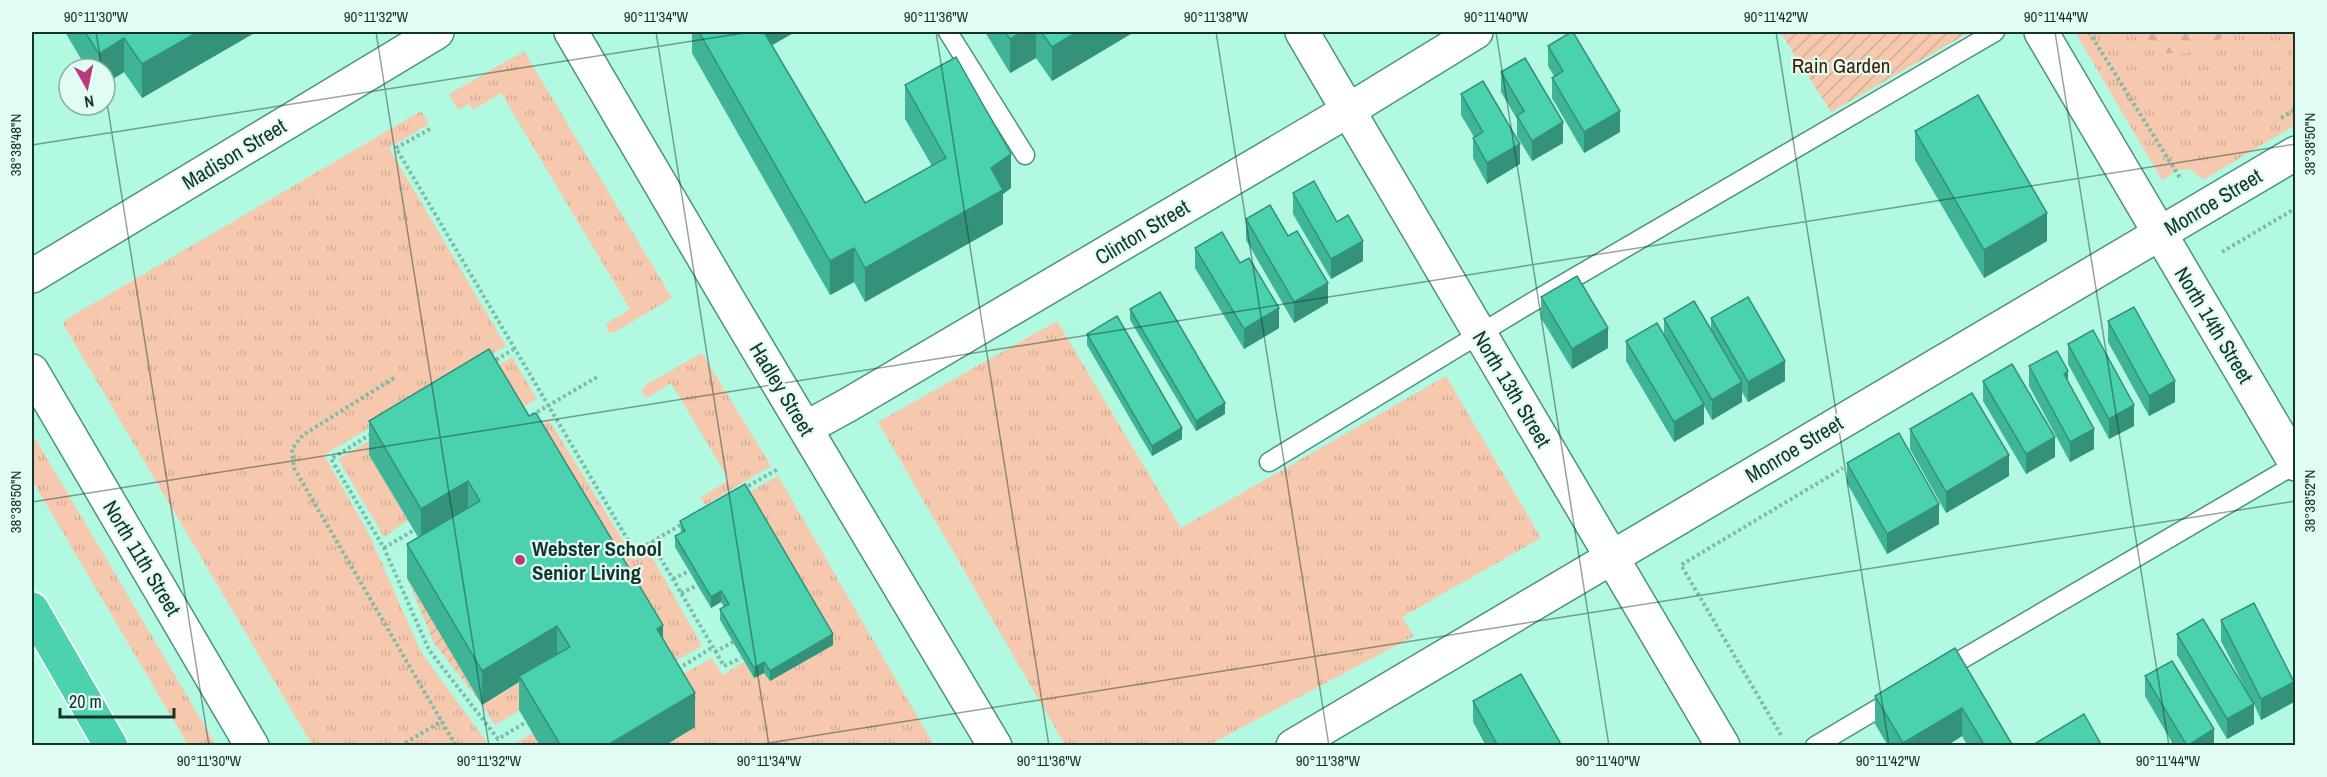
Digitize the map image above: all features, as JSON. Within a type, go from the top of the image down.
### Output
[{"type":"highway","points":[[32,609],[111,746]]},
{"type":"street","name":"Madison Street","points":[[32,276],[437,32]]},
{"type":"street","name":"Hadley Street","points":[[571,32],[995,746]]},
{"type":"street","name":"North 13th Street","points":[[1302,32],[1722,746]]},
{"type":"street","name":"Clinton Street","points":[[806,428],[849,405],[1349,110],[1476,32]]},
{"type":"street","name":"North 14th Street","points":[[2041,32],[2295,464]]},
{"type":"street","name":"Monroe Street","points":[[1293,746],[2295,153]]},
{"type":"street","name":"North 11th Street","points":[[32,371],[252,746]]},
{"type":"lane","points":[[948,32],[1025,155]]},
{"type":"lane","points":[[1269,462],[1479,333],[1995,32]]},
{"type":"lane","points":[[1928,679],[2295,464]]},
{"type":"lane","points":[[1815,746],[1908,691]]},
{"type":"path","points":[[2089,32],[2180,178],[2190,172]]},
{"type":"path","points":[[2276,120],[2295,109]]},
{"type":"path","points":[[430,129],[396,148],[635,552],[690,520]]},
{"type":"path","points":[[2222,252],[2295,208]]},
{"type":"path","points":[[483,368],[514,349]]},
{"type":"path","points":[[530,416],[599,376]]},
{"type":"path","points":[[394,378],[303,435],[292,449],[294,468],[456,746]]},
{"type":"path","points":[[372,434],[331,459],[384,548],[429,650],[498,739],[526,722]]},
{"type":"path","points":[[1781,735],[1681,566],[1843,468]]},
{"type":"path","points":[[738,492],[778,469]]},
{"type":"path","points":[[384,548],[414,530]]},
{"type":"path","points":[[651,542],[724,666],[741,658]]},
{"type":"path","points":[[673,579],[689,571]]},
{"type":"path","points":[[681,593],[698,585]]},
{"type":"path","points":[[675,671],[733,642]]},
{"type":"path","points":[[400,746],[442,721]]},
{"type":"green space","name":"Rain Garden","points":[[1780,32],[1970,32],[1831,112]]},
{"type":"green space","points":[[2075,32],[2142,32],[2160,52],[2187,53],[2237,32],[2295,32],[2295,125],[2203,180],[2190,169],[2178,170],[2162,180]]},
{"type":"green space","points":[[2142,32],[2237,32],[2188,53],[2160,53]]},
{"type":"green space","points":[[524,51],[672,298],[613,333],[608,332],[606,324],[630,309],[501,93],[473,110],[469,104],[458,110],[449,94]]},
{"type":"green space","points":[[421,111],[429,124],[389,148],[506,346],[324,455],[369,534],[421,652],[489,745],[312,745],[63,324],[67,319]]},
{"type":"green space","points":[[1057,321],[1181,528],[1446,376],[1541,538],[1402,617],[1414,636],[1209,745],[1065,745],[878,422]]},
{"type":"green space","points":[[702,353],[771,466],[705,505],[700,498],[729,480],[671,383],[649,397],[641,390],[647,384]]},
{"type":"green space","points":[[512,357],[537,399],[508,416],[369,455],[408,520],[384,537],[338,459]]},
{"type":"green space","points":[[549,420],[635,560],[650,553],[702,646],[661,669],[520,436]]},
{"type":"green space","points":[[32,433],[216,745],[188,745],[32,480]]},
{"type":"green space","points":[[778,476],[934,745],[664,746],[695,727],[669,682],[712,658],[722,675],[744,662],[754,678],[764,673],[770,681],[745,494]]},
{"type":"green space","points":[[407,578],[482,705],[434,643]]},
{"type":"green space","points":[[557,660],[570,681],[495,725],[482,705]]},
{"type":"green space","points":[[533,733],[540,745],[512,745]]},
{"type":"building","points":[[85,32],[198,32],[142,64],[124,38],[99,54]]},
{"type":"building","points":[[699,32],[764,32],[865,203],[946,158],[905,85],[956,57],[1011,154],[991,168],[1003,190],[865,268],[854,248],[830,261]]},
{"type":"building","points":[[1005,32],[1022,32],[1010,39]]},
{"type":"building","points":[[1041,32],[1077,32],[1052,47]]},
{"type":"building","points":[[1571,32],[1620,111],[1584,132],[1552,78],[1563,71],[1548,46]]},
{"type":"building","points":[[1525,58],[1563,122],[1532,141],[1517,116],[1524,111],[1501,72]]},
{"type":"building","points":[[1483,81],[1520,144],[1487,163],[1473,138],[1483,132],[1461,94]]},
{"type":"building","points":[[1978,95],[2047,213],[1984,250],[1915,131]]},
{"type":"building","points":[[1314,181],[1337,222],[1348,215],[1363,241],[1331,259],[1293,193]]},
{"type":"building","points":[[1270,205],[1288,236],[1297,231],[1328,283],[1294,302],[1246,219]]},
{"type":"building","points":[[1222,232],[1240,263],[1249,258],[1279,308],[1244,329],[1195,248]]},
{"type":"building","points":[[1577,276],[1608,328],[1572,349],[1541,297]]},
{"type":"building","points":[[1160,292],[1225,403],[1196,421],[1130,309]]},
{"type":"building","points":[[1748,297],[1785,361],[1748,382],[1711,318]]},
{"type":"building","points":[[1694,301],[1742,382],[1712,400],[1664,319]]},
{"type":"building","points":[[2134,307],[2175,381],[2149,396],[2108,321]]},
{"type":"building","points":[[1117,316],[1182,428],[1152,446],[1087,334]]},
{"type":"building","points":[[1657,323],[1704,404],[1674,422],[1626,341]]},
{"type":"building","points":[[2093,330],[2134,405],[2109,419],[2068,344]]},
{"type":"building","name":"Webster School Senior Living","points":[[489,349],[529,416],[536,413],[663,625],[657,629],[695,693],[606,746],[561,746],[519,676],[570,647],[557,626],[482,671],[407,544],[480,501],[468,481],[421,509],[369,421]]},
{"type":"building","points":[[2057,351],[2068,371],[2064,374],[2094,429],[2070,442],[2029,366]]},
{"type":"building","points":[[2012,364],[2055,437],[2026,454],[1983,381]]},
{"type":"building","points":[[1972,393],[2009,455],[1946,492],[1910,429]]},
{"type":"building","points":[[1899,433],[1939,504],[1887,534],[1847,463]]},
{"type":"building","points":[[745,484],[833,634],[770,671],[764,662],[754,668],[720,609],[729,604],[721,591],[711,597],[675,536],[685,531],[680,521]]},
{"type":"building","points":[[2254,603],[2294,682],[2261,699],[2221,620]]},
{"type":"building","points":[[2203,619],[2254,704],[2227,719],[2177,634]]},
{"type":"building","points":[[1955,648],[2013,746],[1985,746],[1962,708],[1903,743],[1875,696]]},
{"type":"building","points":[[2172,661],[2214,729],[2187,746],[2145,676]]},
{"type":"building","points":[[1521,674],[1562,746],[1498,746],[1473,701]]},
{"type":"building","points":[[2084,714],[2102,746],[2031,746]]},
{"type":"place","name":"Webster School Senior Living","points":[[520,560]]}]
